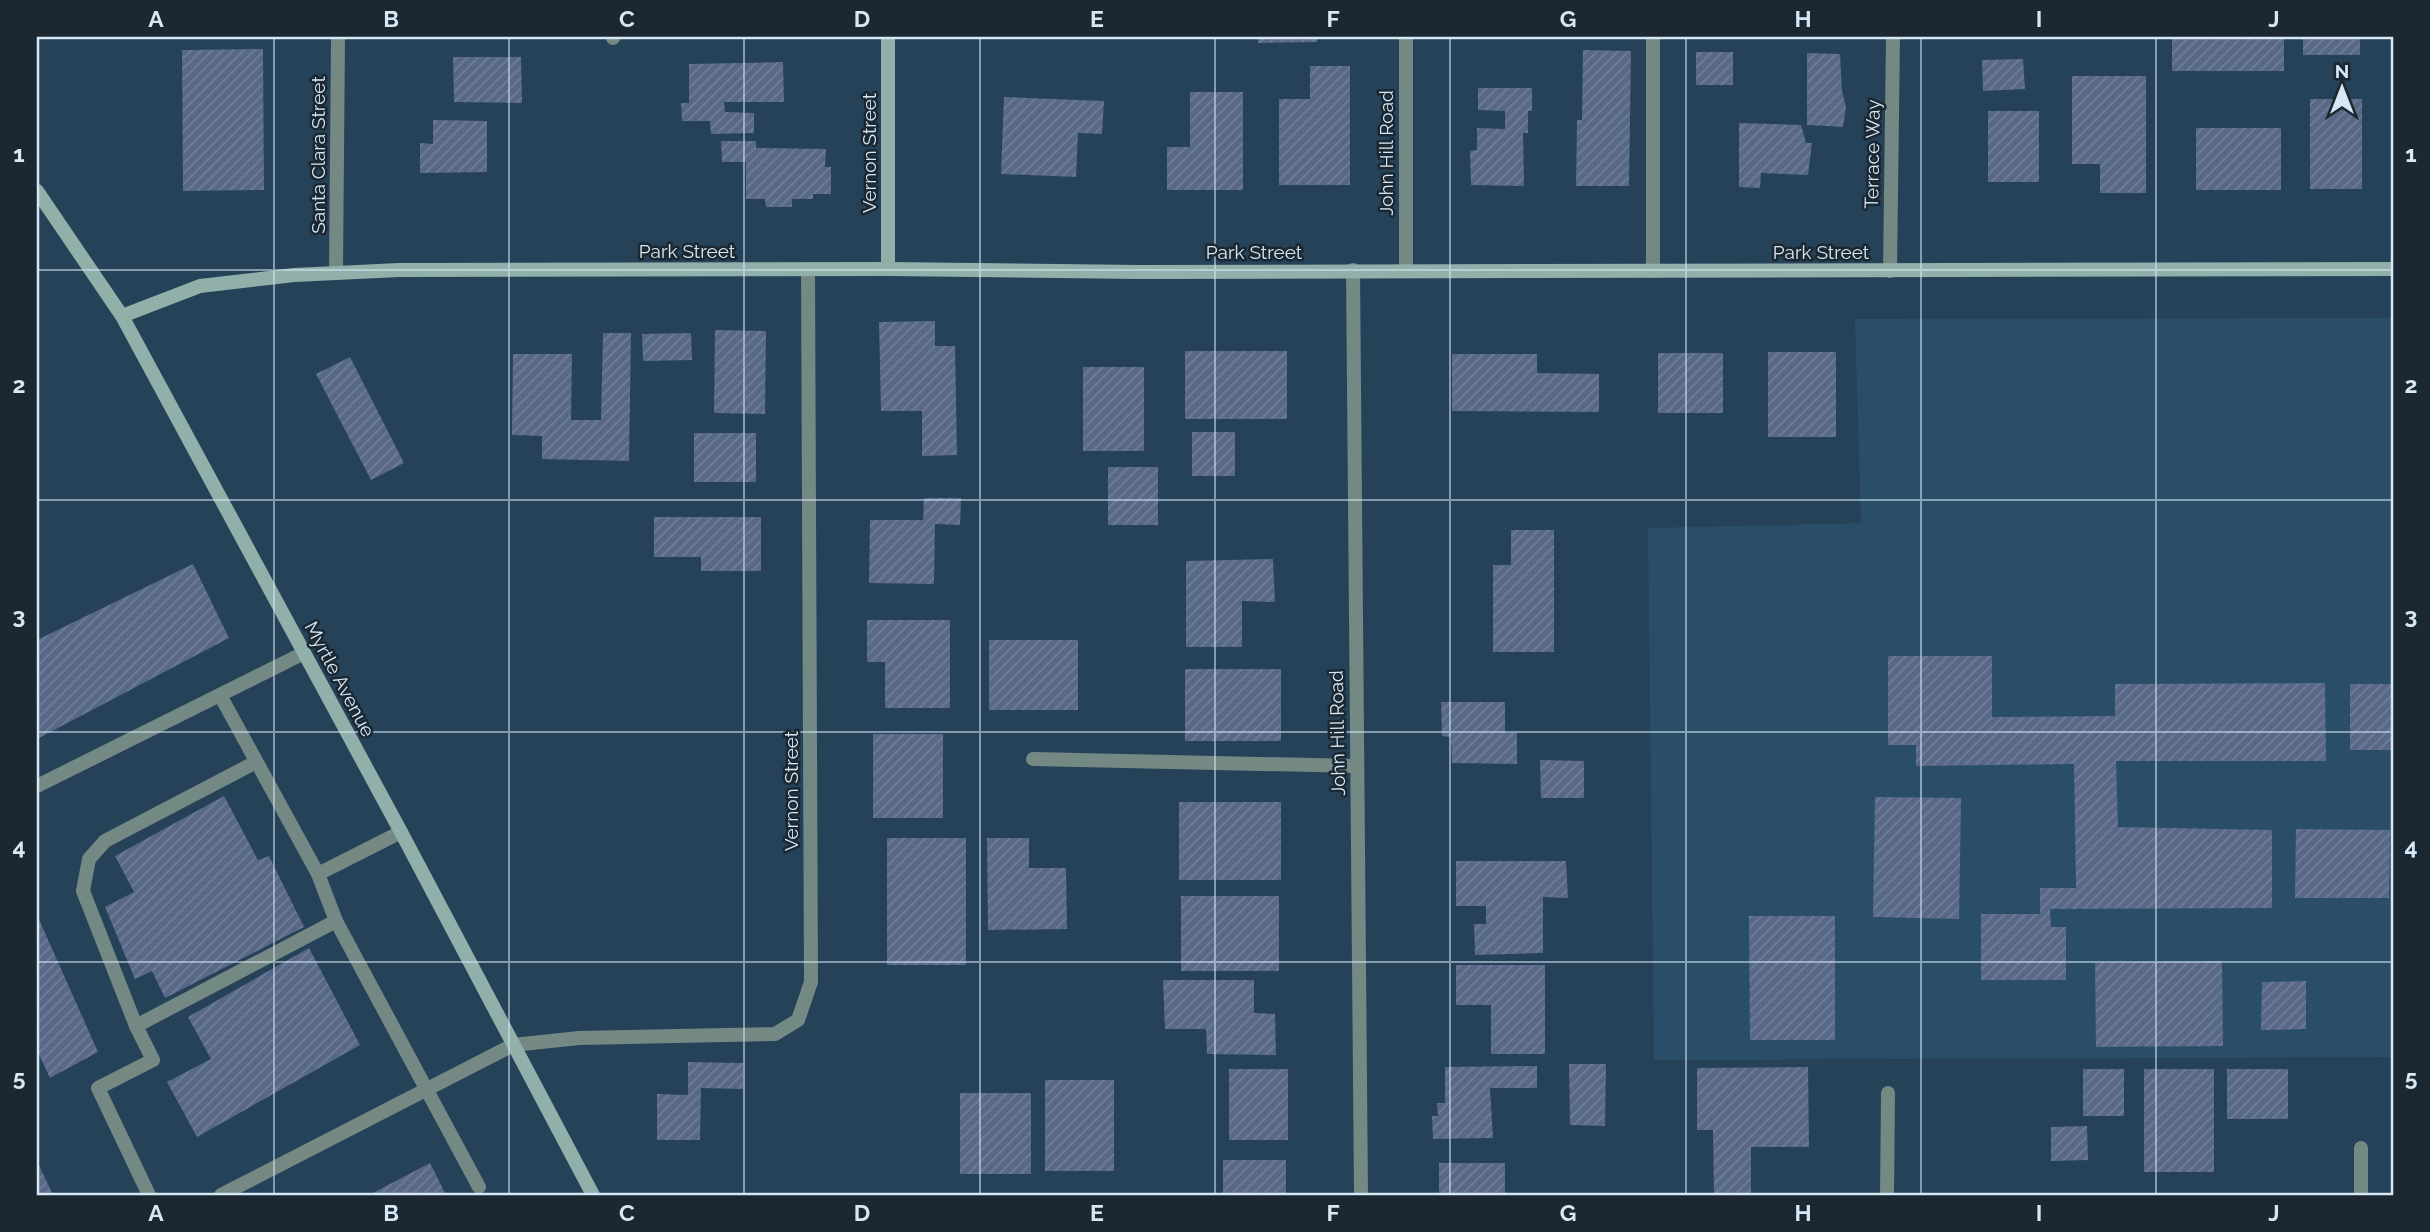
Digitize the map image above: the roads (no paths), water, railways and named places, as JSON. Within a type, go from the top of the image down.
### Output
[{"type":"street","name":"Santa Clara Street","points":[[336,273],[338,37]]},
{"type":"street","name":"Vernon Street","points":[[888,37],[888,269]]},
{"type":"street","name":"John Hill Road","points":[[1406,37],[1406,270]]},
{"type":"street","points":[[1653,37],[1653,271]]},
{"type":"street","name":"Terrace Way","points":[[1890,271],[1894,37]]},
{"type":"street","name":"Myrtle Avenue","points":[[37,191],[122,316],[401,832],[593,1195]]},
{"type":"street","name":"Park Street","points":[[122,316],[200,286],[249,279],[399,270],[888,269],[1140,272],[2393,269]]},
{"type":"street","name":"Vernon Street","points":[[513,1045],[579,1038],[775,1034],[798,1020],[811,982],[808,270]]},
{"type":"street","name":"John Hill Road","points":[[1353,270],[1361,1195]]},
{"type":"street","points":[[37,786],[304,653]]},
{"type":"street","points":[[219,695],[318,874],[336,920],[479,1187]]},
{"type":"street","points":[[1033,759],[1357,766]]},
{"type":"street","points":[[149,1195],[99,1088],[153,1060],[135,1026],[82,891],[89,859],[106,841],[256,762]]},
{"type":"street","points":[[318,874],[401,832]]},
{"type":"street","points":[[135,1026],[336,920]]},
{"type":"street","points":[[221,1195],[513,1045]]},
{"type":"street","points":[[1887,1195],[1888,1093]]},
{"type":"street","points":[[2361,1148],[2361,1195]]}]
